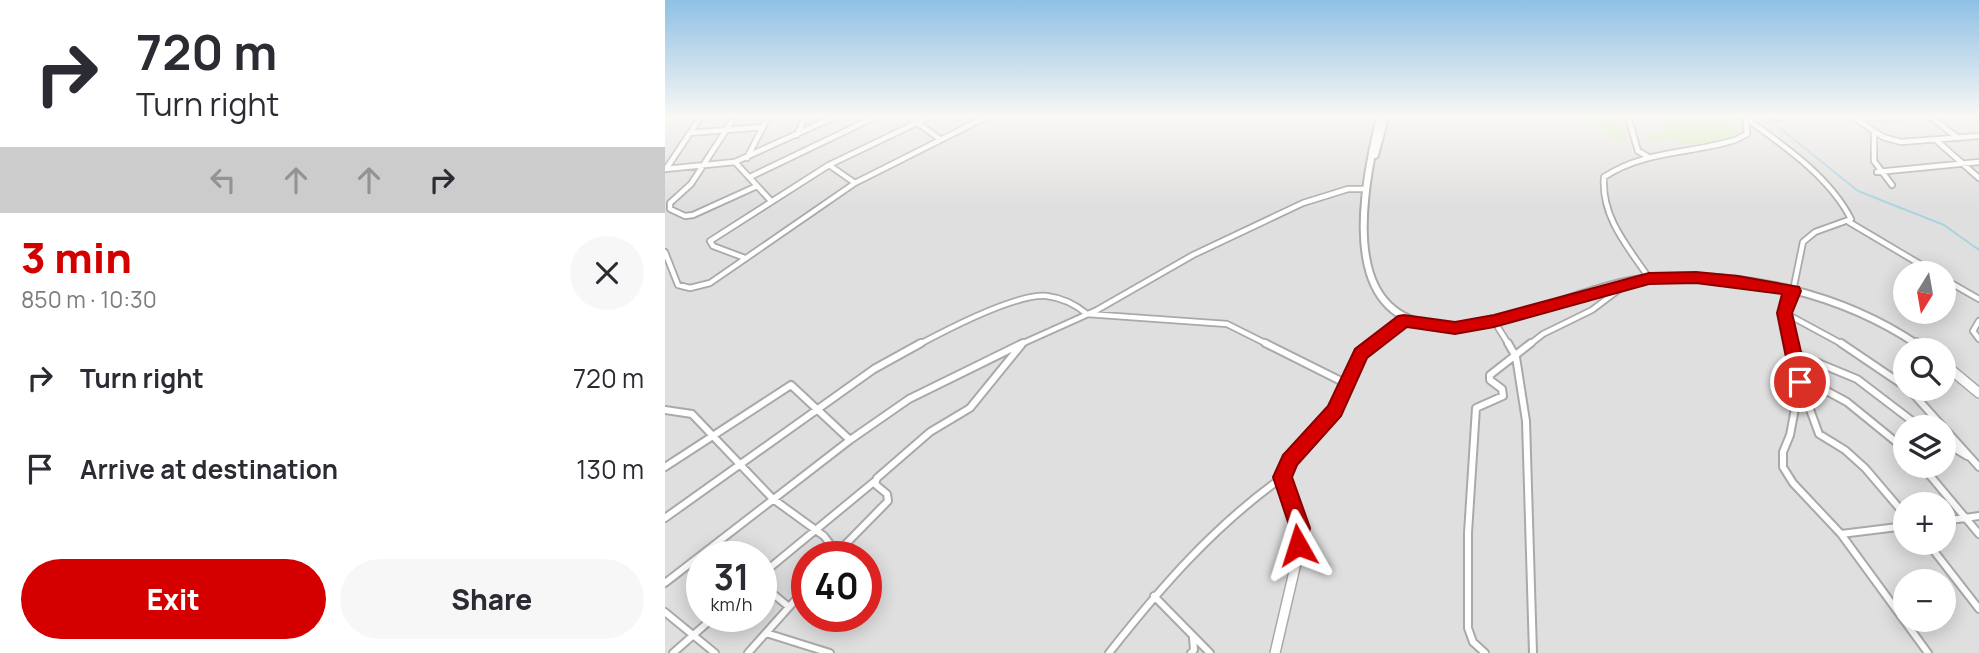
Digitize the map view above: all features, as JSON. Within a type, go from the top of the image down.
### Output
[{"type":"street","points":[[666,169],[680,147]]},
{"type":"street","points":[[715,147],[691,184],[670,203],[670,209],[685,216],[693,215],[757,186]]},
{"type":"street","points":[[747,158],[752,147]]},
{"type":"street","points":[[666,169],[735,162],[770,147]]},
{"type":"street","points":[[752,176],[811,147]]},
{"type":"street","points":[[745,258],[713,246],[710,241],[829,165],[865,147]]},
{"type":"street","points":[[665,253],[670,260],[668,277],[678,285],[700,286],[710,283],[855,183],[924,147]]},
{"type":"street","points":[[1373,147],[1365,187],[1361,234],[1371,283],[1378,296],[1404,320],[1432,327],[1455,328],[1494,321],[1629,282],[1649,278],[1696,278],[1738,281],[1793,291],[1854,310],[1907,338]]},
{"type":"street","points":[[1365,187],[1376,147]]},
{"type":"street","points":[[1637,147],[1647,156]]},
{"type":"street","points":[[1649,278],[1607,210],[1602,187],[1604,177],[1613,170],[1647,156],[1703,147]]},
{"type":"street","points":[[1781,147],[1826,185],[1849,213],[1849,222]]},
{"type":"street","points":[[1872,147],[1877,172],[1892,185]]},
{"type":"street","points":[[1944,147],[1979,178]]},
{"type":"street","points":[[735,162],[752,176],[771,201]]},
{"type":"street","points":[[1877,172],[1979,162]]},
{"type":"street","points":[[829,165],[855,183]]},
{"type":"street","points":[[665,583],[850,440],[909,399],[1087,314],[1193,255],[1303,203],[1348,189],[1365,187]]},
{"type":"street","points":[[1893,501],[1865,468],[1845,450],[1829,443],[1819,434],[1800,379],[1785,313],[1788,298],[1793,291],[1803,242],[1807,236],[1849,222],[1915,261]]},
{"type":"street","points":[[1485,653],[1472,642],[1468,628],[1468,533],[1476,408],[1483,402],[1501,399],[1504,393],[1489,377],[1543,334],[1592,310],[1629,282]]},
{"type":"street","points":[[1957,286],[1979,299]]},
{"type":"street","points":[[665,518],[874,369],[927,340],[993,310],[1027,298],[1045,296],[1076,305],[1087,314],[1227,324],[1347,384]]},
{"type":"street","points":[[1785,313],[1838,341],[1893,378]]},
{"type":"street","points":[[1109,653],[1191,555],[1244,505],[1283,477],[1290,460],[1334,411],[1361,354],[1404,320]]},
{"type":"street","points":[[1494,321],[1516,357],[1526,421],[1533,653]]},
{"type":"street","points":[[1979,321],[1974,325],[1973,331],[1979,340]]},
{"type":"street","points":[[777,561],[930,432],[970,408],[1023,343]]},
{"type":"street","points":[[1794,354],[1833,367],[1857,379],[1904,415]]},
{"type":"street","points":[[1956,374],[1979,393]]},
{"type":"street","points":[[1800,379],[1847,402],[1893,439]]},
{"type":"street","points":[[1800,379],[1790,435],[1783,452],[1783,467],[1793,483],[1841,534],[1928,653]]},
{"type":"street","points":[[665,467],[791,385],[850,440]]},
{"type":"street","points":[[1922,401],[1979,467]]},
{"type":"street","points":[[665,410],[692,414],[773,499],[824,536],[827,541]]},
{"type":"street","points":[[1956,449],[1970,457]]},
{"type":"street","points":[[1275,653],[1296,563],[1300,528],[1283,477]]},
{"type":"street","points":[[1932,478],[1979,534]]},
{"type":"street","points":[[849,541],[888,501],[887,494],[875,481]]},
{"type":"street","points":[[1956,520],[1979,516]]},
{"type":"street","points":[[1841,534],[1893,528]]},
{"type":"street","points":[[1937,555],[1978,606]]},
{"type":"street","points":[[1154,596],[1210,653]]},
{"type":"street","points":[[748,653],[789,607],[777,597]]},
{"type":"street","points":[[665,612],[715,653]]},
{"type":"street","points":[[673,653],[697,632]]},
{"type":"street","points":[[766,633],[830,653]]},
{"type":"street","points":[[1191,653],[1194,650],[1193,638]]},
{"type":"shaded area","points":[[665,147],[1979,147],[1979,653],[665,653]]},
{"type":"waterway","points":[[1804,147],[1858,191],[1944,225],[1979,250]]},
{"type":"route","points":[[1298,545],[1300,528],[1283,477],[1290,460],[1334,411],[1361,354],[1404,320],[1432,327],[1455,328],[1494,321],[1649,278],[1738,281],[1793,291],[1788,298],[1785,313],[1800,382]]}]
